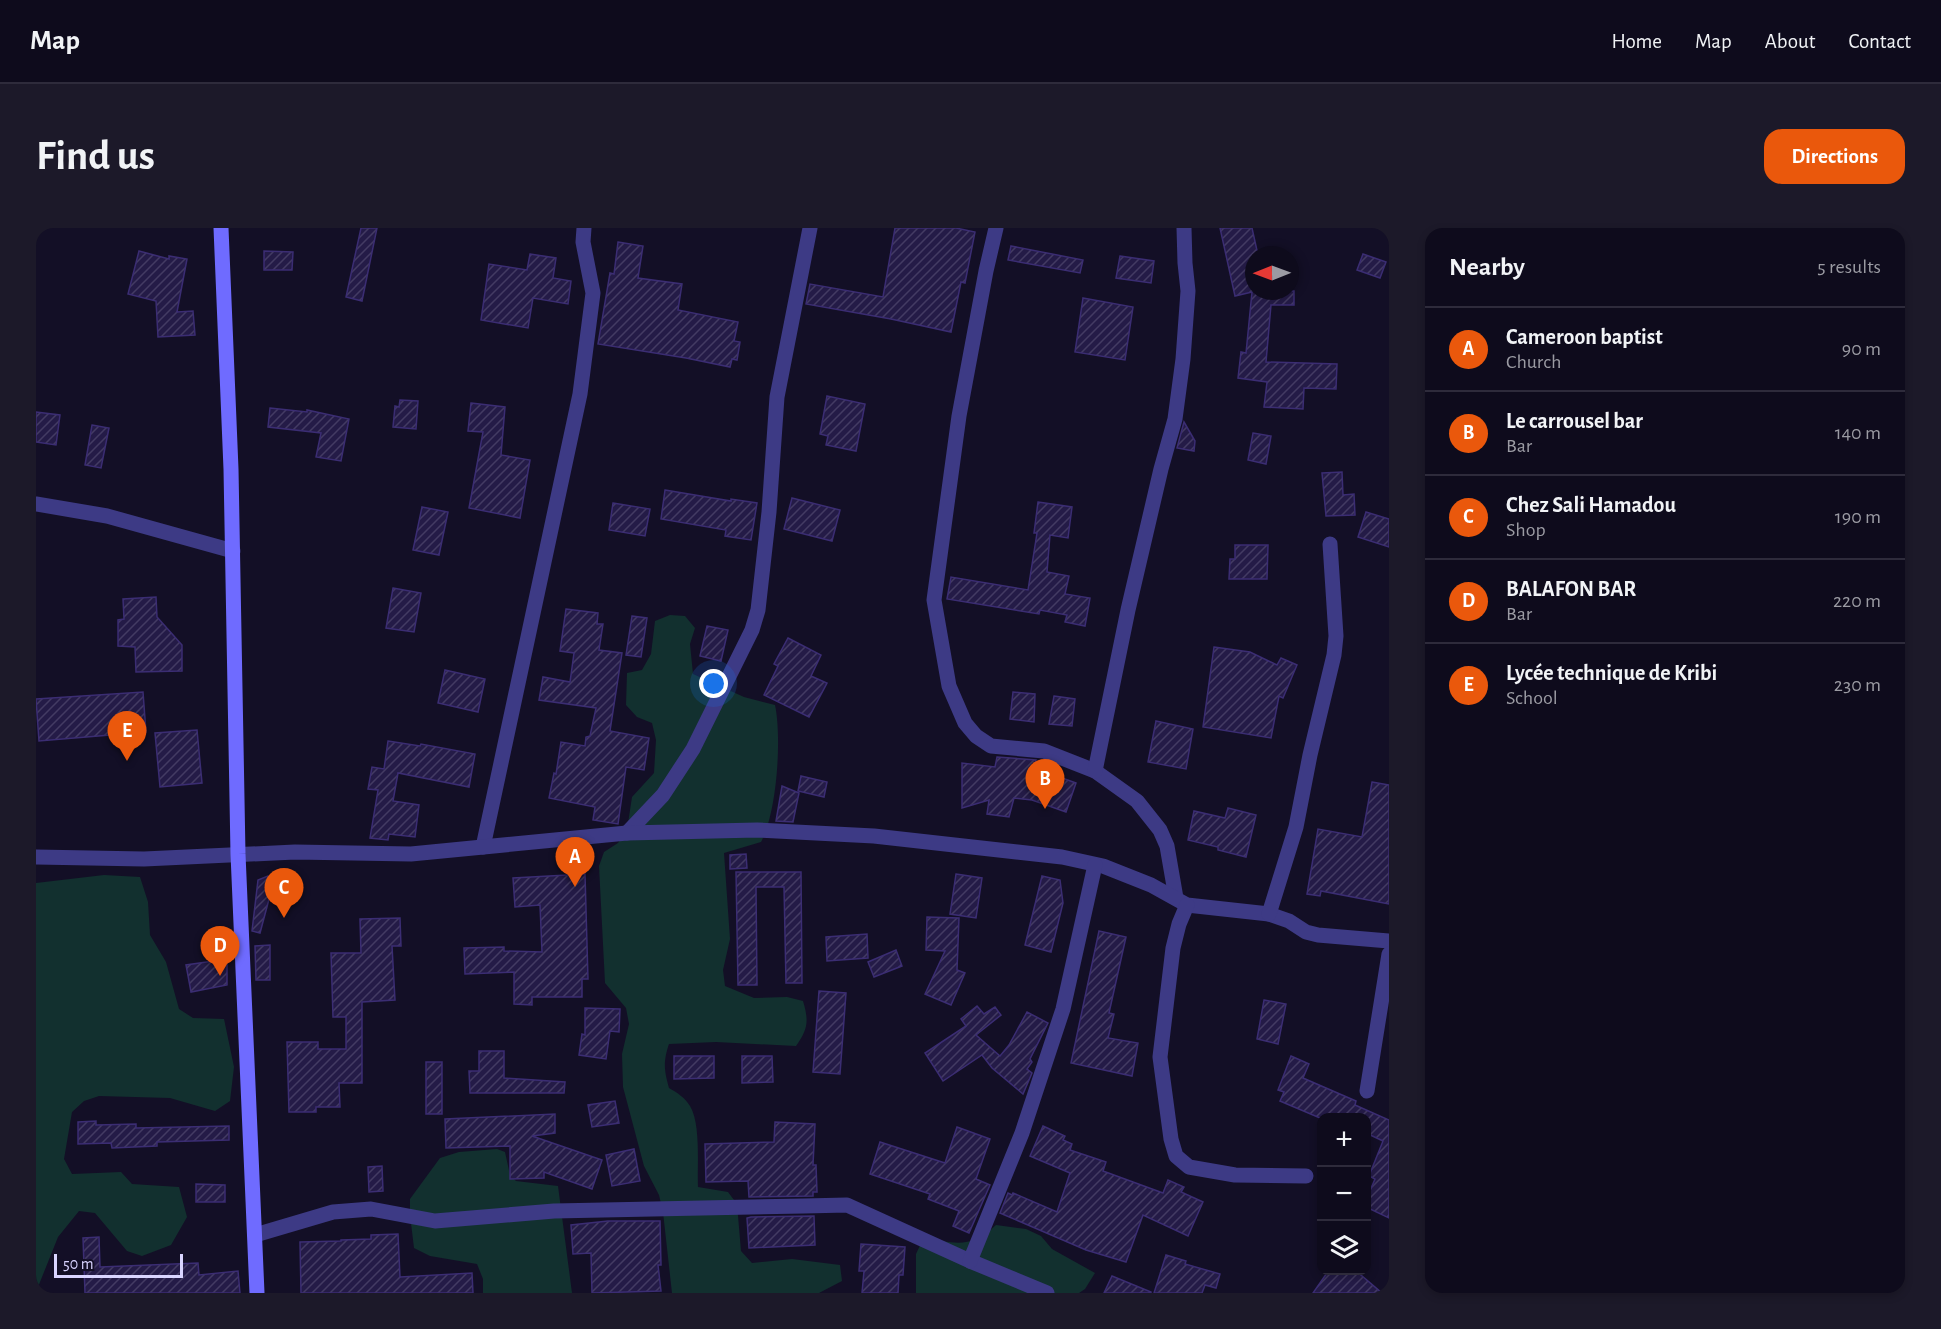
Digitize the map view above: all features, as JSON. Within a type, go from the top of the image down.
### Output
[{"type":"street","points":[[221,228],[233,551],[238,854],[257,1293]]},
{"type":"street","points":[[483,848],[580,394],[593,293],[583,242],[584,228]]},
{"type":"street","points":[[627,833],[663,795],[693,748],[752,630],[758,610],[769,512],[777,397],[804,270],[810,228]]},
{"type":"street","points":[[996,228],[959,416],[934,600],[949,686],[965,723],[975,736],[991,746],[1044,751],[1095,771],[1137,801],[1160,830],[1167,846],[1181,901],[1160,1058],[1171,1139],[1176,1156],[1189,1167],[1234,1175],[1306,1176]]},
{"type":"street","points":[[1095,771],[1131,599],[1174,419],[1183,359],[1188,291],[1185,228]]},
{"type":"street","points":[[36,504],[107,516],[233,551]]},
{"type":"street","points":[[1269,914],[1296,827],[1310,755],[1334,655],[1336,636],[1330,544]]},
{"type":"street","points":[[36,857],[144,859],[296,852],[411,854],[627,833],[757,830],[874,836],[1062,857],[1095,865],[1151,885],[1181,901],[1269,914],[1290,921],[1306,932],[1318,935],[1389,941]]},
{"type":"street","points":[[970,1261],[1022,1133],[1064,1009],[1095,865]]},
{"type":"street","points":[[1367,1091],[1389,954]]},
{"type":"street","points":[[255,1234],[333,1212],[371,1209],[435,1221],[554,1211],[847,1204],[970,1261],[1047,1293]]},
{"type":"green space","points":[[670,615],[685,616],[695,628],[690,644],[693,674],[744,697],[775,705],[778,736],[777,775],[766,829],[761,842],[724,853],[730,939],[723,970],[725,986],[754,998],[787,997],[803,1001],[807,1020],[803,1035],[796,1046],[716,1042],[669,1044],[665,1061],[666,1076],[669,1088],[690,1106],[696,1123],[698,1187],[728,1192],[737,1204],[741,1251],[752,1263],[792,1259],[840,1265],[842,1281],[819,1293],[672,1293],[659,1195],[644,1166],[623,1087],[622,1054],[629,1024],[626,1008],[605,983],[599,866],[604,852],[618,843],[627,830],[632,797],[654,773],[656,740],[652,723],[637,717],[626,705],[627,673],[642,670],[651,654],[655,621]]},
{"type":"green space","points":[[104,875],[140,877],[148,902],[150,935],[166,962],[179,1009],[193,1018],[224,1019],[234,1067],[230,1101],[215,1111],[170,1098],[99,1096],[84,1101],[72,1112],[64,1159],[72,1174],[121,1172],[132,1184],[179,1187],[187,1217],[171,1245],[142,1256],[127,1251],[95,1213],[79,1211],[58,1237],[36,1292],[36,883]]},
{"type":"green space","points":[[497,1149],[505,1152],[510,1175],[516,1181],[558,1186],[572,1293],[483,1293],[483,1279],[477,1264],[430,1256],[414,1248],[410,1199],[440,1158],[459,1152]]},
{"type":"green space","points":[[996,1225],[1026,1229],[1041,1236],[1052,1249],[1095,1273],[1085,1289],[1079,1293],[916,1293],[916,1254],[923,1239],[970,1241],[987,1233]]},
{"type":"building","points":[[361,228],[377,228],[362,301],[346,297]]},
{"type":"building","points":[[895,228],[956,228],[975,232],[965,283],[961,282],[951,332],[806,304],[810,284],[883,297]]},
{"type":"building","points":[[1220,228],[1252,228],[1256,246],[1245,246],[1245,294],[1235,296]]},
{"type":"building","points":[[618,242],[643,246],[638,278],[682,284],[678,310],[738,322],[734,341],[740,342],[737,360],[732,359],[730,367],[598,344],[610,273],[614,274]]},
{"type":"building","points":[[1011,246],[1083,260],[1080,273],[1008,260]]},
{"type":"building","points":[[139,251],[169,259],[169,256],[187,259],[177,312],[193,311],[195,335],[158,337],[156,301],[128,294]]},
{"type":"building","points":[[264,251],[293,252],[292,270],[264,270]]},
{"type":"building","points":[[530,254],[556,258],[553,278],[571,281],[568,304],[533,298],[528,328],[481,320],[489,264],[527,270]]},
{"type":"building","points":[[1363,254],[1386,262],[1380,278],[1357,270]]},
{"type":"building","points":[[1120,256],[1154,261],[1151,283],[1116,278]]},
{"type":"building","points":[[1083,298],[1133,307],[1125,360],[1075,352]]},
{"type":"building","points":[[1251,300],[1294,300],[1294,305],[1271,305],[1266,362],[1337,364],[1336,389],[1304,388],[1303,409],[1264,407],[1267,382],[1238,378],[1241,352],[1246,353]]},
{"type":"building","points":[[827,396],[865,404],[856,451],[826,445],[828,436],[820,434]]},
{"type":"building","points":[[400,400],[418,401],[416,429],[393,427],[395,406],[399,407]]},
{"type":"building","points":[[471,403],[505,407],[501,455],[530,460],[520,518],[469,508],[483,432],[468,431]]},
{"type":"building","points":[[270,408],[307,412],[307,410],[349,419],[341,461],[316,457],[321,433],[268,427]]},
{"type":"building","points":[[36,412],[60,415],[56,445],[36,442]]},
{"type":"building","points":[[1184,422],[1195,441],[1194,451],[1177,448]]},
{"type":"building","points":[[92,425],[109,428],[101,468],[85,465]]},
{"type":"building","points":[[1253,433],[1271,436],[1266,464],[1248,460]]},
{"type":"building","points":[[1342,472],[1343,495],[1354,494],[1355,515],[1326,516],[1322,473]]},
{"type":"building","points":[[665,490],[757,503],[751,540],[725,536],[726,530],[661,519]]},
{"type":"building","points":[[792,498],[840,510],[832,541],[784,529]]},
{"type":"building","points":[[1038,502],[1072,507],[1068,538],[1050,535],[1047,572],[1069,576],[1065,594],[1090,598],[1085,626],[1065,622],[1067,615],[1040,610],[1039,614],[947,599],[951,577],[1028,590],[1037,533],[1034,533]]},
{"type":"building","points":[[613,503],[650,509],[645,536],[609,530]]},
{"type":"building","points":[[422,507],[448,512],[439,555],[413,550]]},
{"type":"building","points":[[1366,512],[1389,519],[1389,547],[1358,537]]},
{"type":"building","points":[[1235,545],[1268,545],[1267,579],[1229,579],[1230,559],[1235,559]]},
{"type":"building","points":[[393,588],[421,593],[414,632],[386,628]]},
{"type":"building","points":[[156,597],[157,617],[182,645],[182,671],[136,672],[135,647],[118,646],[118,620],[124,619],[123,599]]},
{"type":"building","points":[[566,609],[598,613],[597,624],[603,624],[599,650],[622,653],[610,731],[649,738],[644,770],[626,767],[618,824],[593,820],[595,807],[549,798],[554,773],[556,774],[561,742],[585,746],[586,737],[590,736],[596,708],[539,700],[543,677],[570,682],[574,653],[560,651]]},
{"type":"building","points":[[632,616],[647,618],[641,657],[626,655]]},
{"type":"building","points":[[707,626],[728,630],[721,661],[700,656]]},
{"type":"building","points":[[788,638],[821,655],[811,676],[827,683],[809,717],[764,695],[778,666],[774,664]]},
{"type":"building","points":[[1214,647],[1250,652],[1277,665],[1281,658],[1297,665],[1283,698],[1279,696],[1271,738],[1203,727]]},
{"type":"building","points":[[445,670],[485,679],[478,712],[438,703]]},
{"type":"building","points":[[143,692],[146,732],[39,741],[36,699]]},
{"type":"building","points":[[1013,692],[1035,694],[1034,722],[1010,719]]},
{"type":"building","points":[[1054,696],[1075,699],[1072,726],[1049,724]]},
{"type":"building","points":[[1156,721],[1193,729],[1186,769],[1148,762]]},
{"type":"building","points":[[197,730],[202,783],[160,787],[155,733]]},
{"type":"building","points":[[388,741],[420,746],[421,744],[475,754],[469,787],[398,773],[393,801],[419,805],[415,837],[389,834],[388,840],[370,838],[378,790],[368,789],[372,767],[384,769]]},
{"type":"building","points":[[997,757],[1036,760],[1034,768],[1076,783],[1066,812],[1032,800],[1014,798],[1009,817],[987,814],[989,800],[962,808],[962,763],[995,767]]},
{"type":"building","points":[[801,776],[827,782],[824,797],[798,791]]},
{"type":"building","points":[[1372,782],[1389,785],[1389,904],[1321,891],[1320,896],[1307,894],[1318,829],[1362,837]]},
{"type":"building","points":[[782,786],[799,793],[793,822],[776,821]]},
{"type":"building","points":[[1228,808],[1256,815],[1246,857],[1188,840],[1194,811],[1225,818]]},
{"type":"building","points":[[746,854],[747,868],[730,869],[730,855]]},
{"type":"building","points":[[736,872],[801,872],[802,983],[786,983],[784,887],[756,887],[757,985],[738,985]]},
{"type":"building","points":[[585,874],[588,979],[582,979],[582,997],[532,997],[532,1005],[514,1004],[514,972],[465,974],[464,948],[504,947],[504,951],[542,952],[540,905],[515,907],[513,878]]},
{"type":"building","points":[[956,874],[982,878],[976,918],[950,914]]},
{"type":"building","points":[[268,876],[272,888],[260,933],[252,931],[258,880]]},
{"type":"building","points":[[1042,876],[1060,880],[1063,903],[1051,952],[1025,945]]},
{"type":"building","points":[[927,917],[959,918],[957,970],[965,973],[951,1005],[925,994],[945,951],[926,950]]},
{"type":"building","points":[[400,918],[401,946],[392,946],[395,1000],[362,1002],[362,1083],[339,1083],[340,1107],[316,1107],[316,1112],[289,1112],[287,1042],[318,1042],[318,1049],[346,1049],[346,1017],[333,1017],[331,953],[361,953],[360,919]]},
{"type":"building","points":[[1099,931],[1126,937],[1109,1013],[1114,1014],[1108,1038],[1138,1043],[1132,1076],[1071,1063]]},
{"type":"building","points":[[867,934],[868,958],[827,961],[826,937]]},
{"type":"building","points":[[270,945],[270,980],[256,980],[255,946]]},
{"type":"building","points":[[896,950],[902,966],[874,977],[868,962]]},
{"type":"building","points":[[227,959],[227,985],[191,992],[186,965]]},
{"type":"building","points":[[819,991],[846,993],[840,1074],[813,1072]]},
{"type":"building","points":[[1264,1000],[1286,1004],[1278,1044],[1257,1039]]},
{"type":"building","points":[[977,1006],[984,1014],[995,1007],[1001,1015],[976,1035],[1000,1056],[1009,1045],[1027,1012],[1048,1023],[1030,1059],[1032,1062],[1027,1069],[1032,1073],[1023,1094],[992,1068],[982,1055],[943,1081],[925,1053],[966,1026],[961,1019]]},
{"type":"building","points":[[585,1008],[620,1009],[619,1032],[610,1031],[606,1059],[579,1055],[582,1034],[585,1035]]},
{"type":"building","points":[[479,1051],[504,1051],[504,1078],[565,1082],[564,1093],[470,1093],[469,1071],[479,1071]]},
{"type":"building","points":[[674,1056],[714,1056],[714,1078],[674,1079]]},
{"type":"building","points":[[742,1056],[772,1056],[773,1082],[742,1083]]},
{"type":"building","points":[[1291,1056],[1309,1064],[1303,1078],[1356,1101],[1355,1105],[1389,1120],[1389,1218],[1371,1209],[1371,1188],[1375,1179],[1371,1177],[1371,1171],[1383,1141],[1371,1135],[1371,1113],[1317,1113],[1317,1117],[1280,1101],[1284,1092],[1278,1090]]},
{"type":"building","points":[[426,1062],[442,1062],[442,1114],[426,1114]]},
{"type":"building","points":[[615,1101],[619,1123],[592,1127],[588,1105]]},
{"type":"building","points":[[555,1114],[555,1133],[532,1136],[602,1160],[592,1189],[544,1172],[544,1178],[510,1179],[510,1146],[446,1148],[445,1119]]},
{"type":"building","points":[[96,1121],[96,1125],[136,1124],[136,1128],[229,1126],[229,1140],[157,1142],[157,1146],[112,1148],[111,1143],[78,1144],[78,1122]]},
{"type":"building","points":[[775,1122],[815,1124],[813,1165],[816,1165],[817,1192],[813,1192],[813,1196],[749,1197],[748,1181],[706,1182],[705,1144],[774,1142]]},
{"type":"building","points":[[1043,1126],[1065,1136],[1063,1140],[1072,1144],[1070,1150],[1106,1162],[1103,1171],[1163,1193],[1168,1180],[1184,1187],[1181,1192],[1203,1202],[1188,1236],[1143,1215],[1126,1262],[1086,1250],[1000,1213],[1008,1193],[1012,1195],[1013,1193],[1057,1212],[1070,1173],[1030,1156]]},
{"type":"building","points":[[957,1127],[990,1139],[976,1179],[990,1185],[969,1233],[953,1226],[959,1211],[928,1199],[930,1194],[870,1174],[880,1142],[945,1163]]},
{"type":"building","points":[[634,1149],[640,1181],[612,1186],[606,1155]]},
{"type":"building","points":[[382,1166],[383,1191],[369,1192],[368,1167]]},
{"type":"building","points":[[196,1184],[225,1185],[225,1202],[196,1202]]},
{"type":"building","points":[[814,1216],[815,1245],[749,1248],[747,1218]]},
{"type":"building","points":[[608,1221],[660,1221],[661,1265],[658,1265],[661,1291],[592,1293],[591,1253],[573,1254],[571,1225]]},
{"type":"building","points":[[398,1234],[400,1277],[472,1273],[473,1293],[301,1293],[300,1242],[371,1239],[371,1235]]},
{"type":"building","points":[[99,1237],[100,1267],[198,1263],[199,1275],[238,1271],[240,1293],[85,1293],[83,1238]]},
{"type":"building","points":[[861,1244],[905,1247],[903,1275],[899,1275],[898,1293],[862,1293],[864,1271],[859,1271]]},
{"type":"building","points":[[1166,1255],[1186,1261],[1185,1264],[1220,1274],[1216,1288],[1205,1285],[1202,1293],[1154,1293]]},
{"type":"building","points":[[1326,1275],[1361,1275],[1382,1293],[1313,1293]]},
{"type":"building","points":[[1112,1276],[1151,1292],[1151,1293],[1104,1293]]},
{"type":"place","name":"Lycée technique de Kribi","points":[[127,761]]},
{"type":"place","name":"Le carrousel bar","points":[[1045,809]]},
{"type":"place","name":"Cameroon baptist","points":[[575,887]]},
{"type":"place","name":"Chez Sali Hamadou","points":[[284,918]]},
{"type":"place","name":"BALAFON BAR","points":[[220,976]]}]
